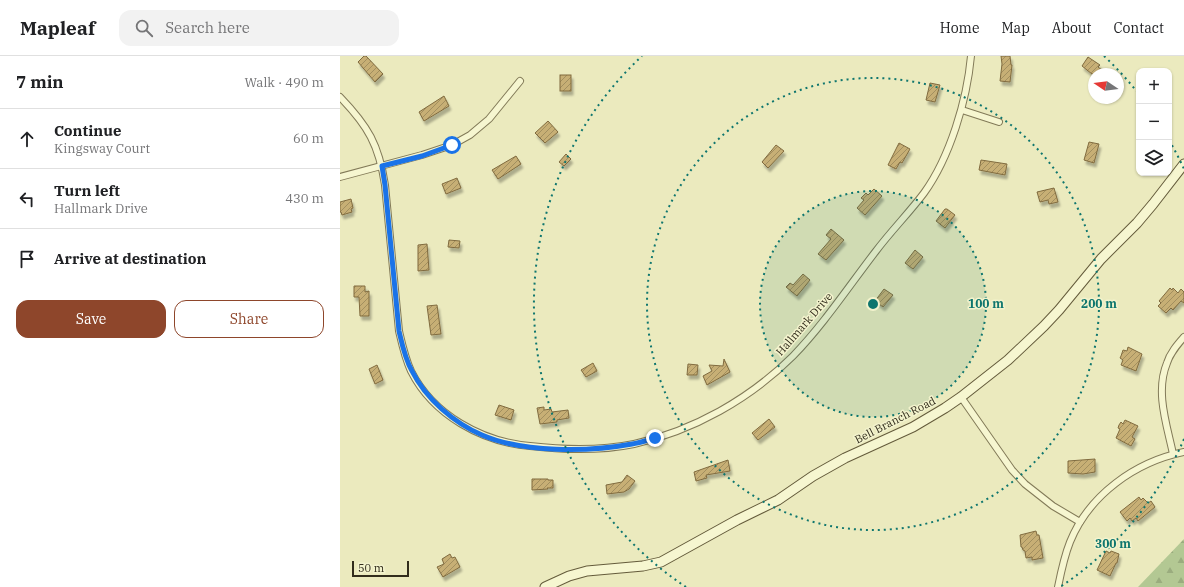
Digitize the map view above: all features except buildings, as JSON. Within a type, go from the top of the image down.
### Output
[{"type":"street","name":"Hallmark Drive","points":[[340,97],[359,118],[371,135],[382,166],[399,331],[411,371],[424,390],[437,404],[460,423],[484,436],[502,442],[522,446],[574,450],[633,444],[676,432],[704,419],[745,395],[793,356],[822,322],[924,192],[947,149],[962,110],[972,56]]},
{"type":"street","points":[[340,177],[438,151],[452,145],[470,135],[489,119],[520,81]]},
{"type":"street","points":[[962,110],[999,122]]},
{"type":"street","name":"Bell Branch Road","points":[[545,587],[569,576],[588,571],[644,566],[661,562],[737,520],[778,500],[813,476],[845,458],[913,427],[961,397],[1008,360],[1060,310],[1101,259],[1154,204],[1184,164]]},
{"type":"street","points":[[1173,454],[1161,386],[1167,362],[1173,351],[1184,337]]},
{"type":"street","points":[[961,397],[1012,470],[1025,484],[1053,506],[1080,522]]},
{"type":"street","points":[[1058,587],[1065,558],[1080,522],[1105,492],[1122,478],[1138,468],[1173,454],[1184,452]]},
{"type":"green space","points":[[1184,539],[1184,587],[1138,587]]},
{"type":"route","points":[[452,145],[422,156],[382,166],[399,331],[411,371],[420,385],[437,404],[460,423],[484,436],[502,442],[522,446],[574,450],[633,444],[655,438]]}]
